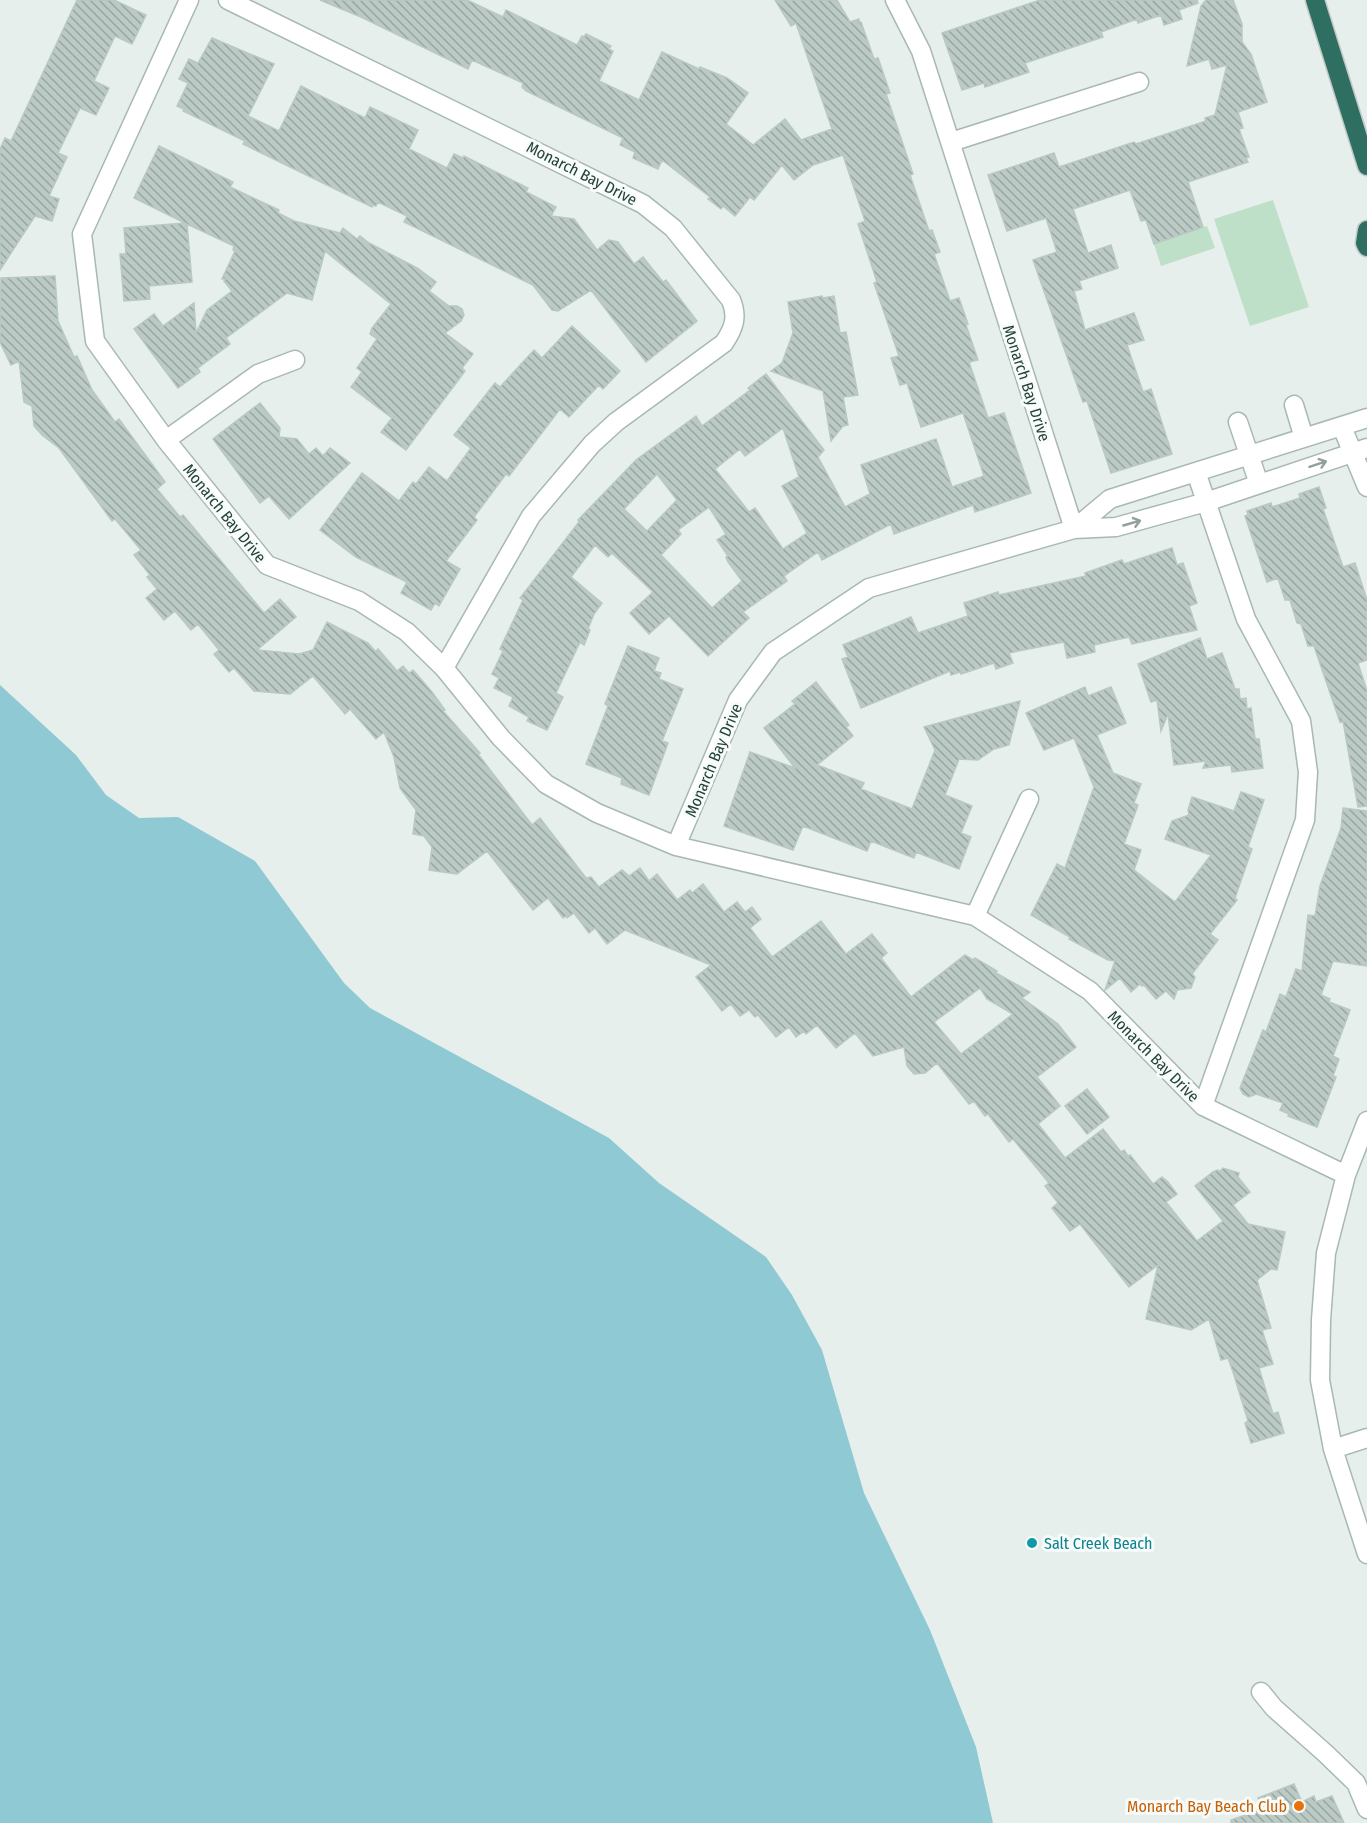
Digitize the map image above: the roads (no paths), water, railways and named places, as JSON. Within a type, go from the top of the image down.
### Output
[{"type":"highway","points":[[1315,0],[1367,166]]},
{"type":"highway","points":[[1367,230],[1367,247]]},
{"type":"street","name":"Monarch Bay Drive","points":[[189,0],[82,234],[95,341],[166,440],[267,566],[359,601],[407,632],[444,668],[501,738],[546,784],[597,813],[676,846],[975,916],[1090,992],[1203,1106],[1346,1175]]},
{"type":"street","name":"Monarch Bay Drive","points":[[228,0],[643,204],[673,228],[693,251],[731,300],[735,310],[735,322],[724,343],[603,432],[547,496],[518,537],[444,668]]},
{"type":"street","name":"Monarch Bay Drive","points":[[894,0],[921,51],[1074,529]]},
{"type":"street","points":[[951,142],[1139,82]]},
{"type":"street","points":[[166,440],[258,374],[295,360]]},
{"type":"street","points":[[1294,405],[1304,438]]},
{"type":"street","name":"Monarch Bay Drive","points":[[1074,529],[1110,499],[1367,418]]},
{"type":"street","points":[[1238,422],[1259,484]]},
{"type":"street","points":[[1342,427],[1360,450],[1367,487]]},
{"type":"street","name":"Monarch Bay Drive","points":[[676,846],[738,700],[773,652],[868,588],[1074,529],[1116,527],[1206,502],[1360,450]]},
{"type":"street","points":[[1196,472],[1246,620],[1301,721],[1308,772],[1305,820],[1203,1106]]},
{"type":"street","points":[[975,916],[1029,799]]},
{"type":"street","points":[[1367,1121],[1346,1175],[1326,1253],[1320,1380],[1333,1449],[1367,1554]]},
{"type":"street","points":[[1333,1449],[1367,1438]]},
{"type":"street","points":[[1261,1692],[1274,1708],[1356,1783],[1367,1809]]},
{"type":"water","points":[[0,685],[76,755],[106,795],[139,818],[178,817],[255,861],[344,983],[370,1008],[609,1138],[659,1183],[766,1257],[792,1295],[822,1350],[864,1493],[930,1630],[976,1747],[993,1823],[0,1823]]},
{"type":"place","name":"Salt Creek Beach","points":[[1032,1543]]},
{"type":"place","name":"Monarch Bay Beach Club","points":[[1299,1806]]}]
